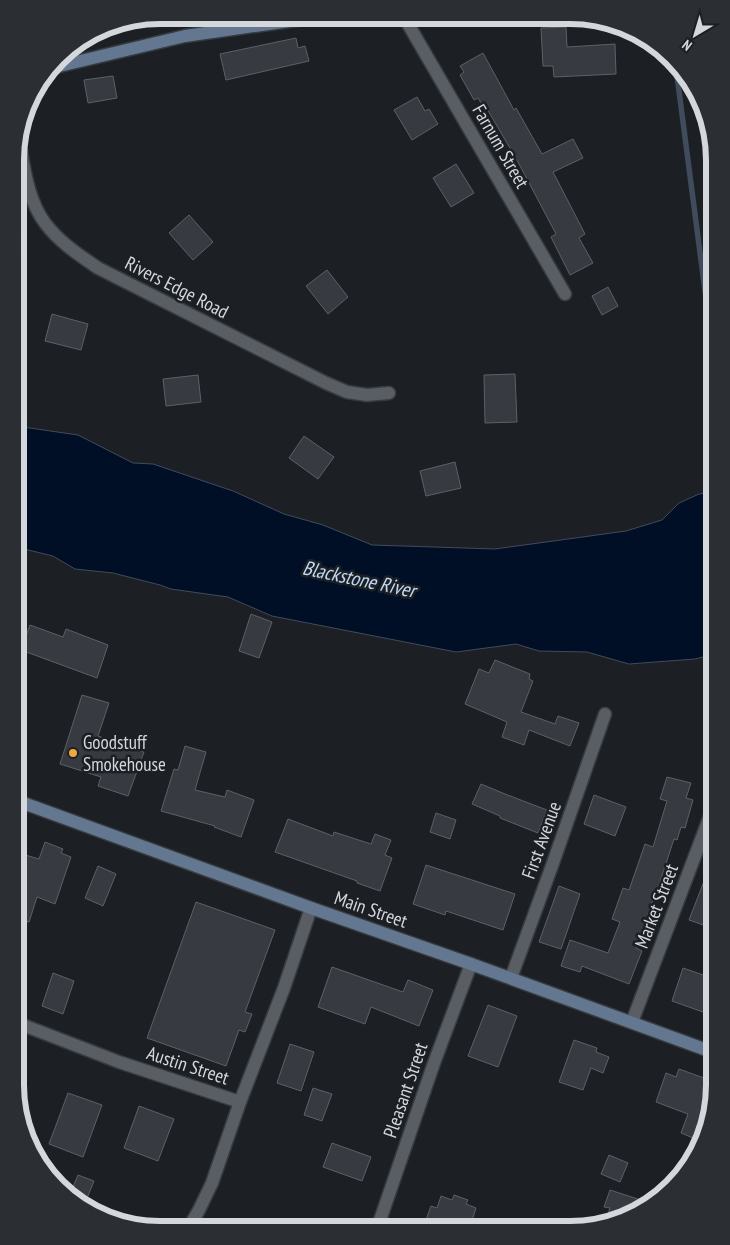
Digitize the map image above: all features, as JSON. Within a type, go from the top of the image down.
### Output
[{"type":"main road","points":[[63,65],[185,36],[268,24]]},
{"type":"main road","name":"Main Street","points":[[24,803],[706,1050]]},
{"type":"street","name":"Farnum Street","points":[[409,24],[565,294]]},
{"type":"street","name":"Rivers Edge Road","points":[[24,164],[30,192],[45,223],[69,248],[98,268],[347,392],[366,395],[389,392]]},
{"type":"street","name":"First Avenue","points":[[510,978],[553,863],[605,714]]},
{"type":"street","name":"Market Street","points":[[632,1022],[706,827]]},
{"type":"street","name":"Austin Street","points":[[24,1025],[119,1062],[240,1102],[284,988],[311,908]]},
{"type":"street","name":"Pleasant Street","points":[[380,1221],[434,1063],[472,964]]},
{"type":"street","points":[[193,1221],[212,1183],[240,1102]]},
{"type":"water","name":"Blackstone River","points":[[24,427],[78,435],[133,463],[153,464],[233,491],[284,514],[323,525],[372,545],[495,549],[626,531],[662,520],[679,503],[706,493],[706,656],[695,659],[629,664],[587,652],[539,651],[516,644],[456,652],[272,616],[228,597],[171,589],[113,573],[75,569],[53,556],[24,549]]},
{"type":"building","points":[[566,27],[567,47],[615,44],[616,74],[554,77],[553,66],[543,66],[541,28]]},
{"type":"building","points":[[296,38],[298,48],[305,46],[309,61],[226,80],[220,54]]},
{"type":"building","points":[[483,53],[514,110],[516,108],[542,154],[573,139],[583,158],[553,172],[585,234],[579,238],[593,263],[570,275],[551,237],[556,234],[518,162],[483,102],[481,103],[478,98],[474,100],[460,75],[464,72],[460,66]]},
{"type":"building","points":[[113,76],[117,98],[88,103],[84,80]]},
{"type":"building","points":[[417,97],[425,111],[429,109],[438,124],[412,140],[394,110]]},
{"type":"building","points":[[456,164],[474,193],[451,207],[433,178]]},
{"type":"building","points":[[189,215],[213,242],[193,260],[169,233]]},
{"type":"building","points":[[327,270],[348,297],[328,314],[306,286]]},
{"type":"building","points":[[608,287],[618,306],[602,315],[592,296]]},
{"type":"building","points":[[52,314],[88,324],[81,350],[45,341]]},
{"type":"building","points":[[515,374],[517,422],[485,423],[484,375]]},
{"type":"building","points":[[198,375],[201,402],[166,406],[163,379]]},
{"type":"building","points":[[304,436],[334,457],[318,479],[289,458]]},
{"type":"building","points":[[455,462],[461,488],[426,496],[420,471]]},
{"type":"building","points":[[251,614],[272,622],[259,658],[239,651]]},
{"type":"building","points":[[30,625],[63,637],[66,629],[108,645],[97,678],[24,651],[24,642]]},
{"type":"building","points":[[495,660],[530,674],[529,679],[533,681],[521,712],[555,724],[558,716],[579,723],[570,746],[529,730],[524,745],[502,737],[507,722],[465,704],[479,669],[489,673]]},
{"type":"building","points":[[82,695],[109,703],[98,736],[144,752],[128,796],[98,786],[101,777],[60,764]]},
{"type":"building","points":[[185,746],[206,752],[195,790],[225,797],[227,790],[254,800],[241,837],[215,826],[161,811],[174,769],[178,770]]},
{"type":"building","points":[[667,777],[691,783],[686,798],[693,800],[685,828],[681,827],[677,840],[674,839],[636,948],[642,951],[629,984],[582,966],[580,972],[561,966],[570,940],[608,953],[620,922],[612,919],[623,888],[629,890],[645,844],[653,847],[667,801],[660,799]]},
{"type":"building","points":[[481,784],[547,810],[538,833],[500,818],[500,816],[472,804]]},
{"type":"building","points":[[594,795],[626,807],[615,836],[584,824]]},
{"type":"building","points":[[436,813],[456,820],[450,839],[430,832]]},
{"type":"building","points":[[288,819],[333,836],[334,832],[371,844],[375,834],[391,840],[385,855],[392,858],[380,891],[275,852]]},
{"type":"building","points":[[45,842],[63,849],[61,853],[71,857],[55,904],[37,897],[29,922],[24,920],[24,855],[39,859]]},
{"type":"building","points":[[426,865],[515,894],[503,930],[446,911],[445,915],[413,904]]},
{"type":"building","points":[[98,866],[116,874],[103,906],[85,898]]},
{"type":"building","points":[[706,876],[706,926],[689,920]]},
{"type":"building","points":[[559,886],[580,894],[561,949],[539,942]]},
{"type":"building","points":[[196,902],[275,930],[245,1012],[252,1014],[245,1032],[239,1030],[226,1066],[147,1038]]},
{"type":"building","points":[[332,967],[403,992],[408,980],[433,990],[419,1026],[371,1007],[365,1024],[318,1007]]},
{"type":"building","points":[[683,968],[706,976],[706,1007],[703,1012],[672,1001]]},
{"type":"building","points":[[53,973],[74,981],[63,1014],[42,1006]]},
{"type":"building","points":[[488,1005],[517,1016],[498,1067],[468,1056]]},
{"type":"building","points":[[574,1040],[597,1048],[596,1052],[609,1057],[603,1073],[591,1068],[583,1090],[559,1082]]},
{"type":"building","points":[[290,1044],[314,1052],[301,1091],[277,1083]]},
{"type":"building","points":[[679,1069],[706,1079],[704,1111],[695,1139],[681,1133],[688,1114],[656,1102],[666,1073],[676,1077]]},
{"type":"building","points":[[313,1088],[332,1094],[322,1121],[304,1115]]},
{"type":"building","points":[[68,1093],[102,1105],[83,1157],[49,1144]]},
{"type":"building","points":[[139,1106],[174,1119],[158,1161],[124,1148]]},
{"type":"building","points":[[332,1143],[371,1157],[362,1181],[323,1167]]},
{"type":"building","points":[[609,1155],[628,1163],[620,1182],[601,1174]]},
{"type":"building","points":[[78,1175],[94,1181],[87,1198],[72,1189]]},
{"type":"building","points":[[610,1190],[642,1200],[622,1211],[607,1216],[610,1208],[604,1207]]},
{"type":"building","points":[[454,1195],[468,1200],[466,1204],[476,1208],[472,1221],[426,1220],[431,1206],[437,1208],[441,1196],[452,1200]]},
{"type":"waterway","points":[[677,76],[706,299]]},
{"type":"place","name":"Goodstuff Smokehouse","points":[[73,753]]}]
